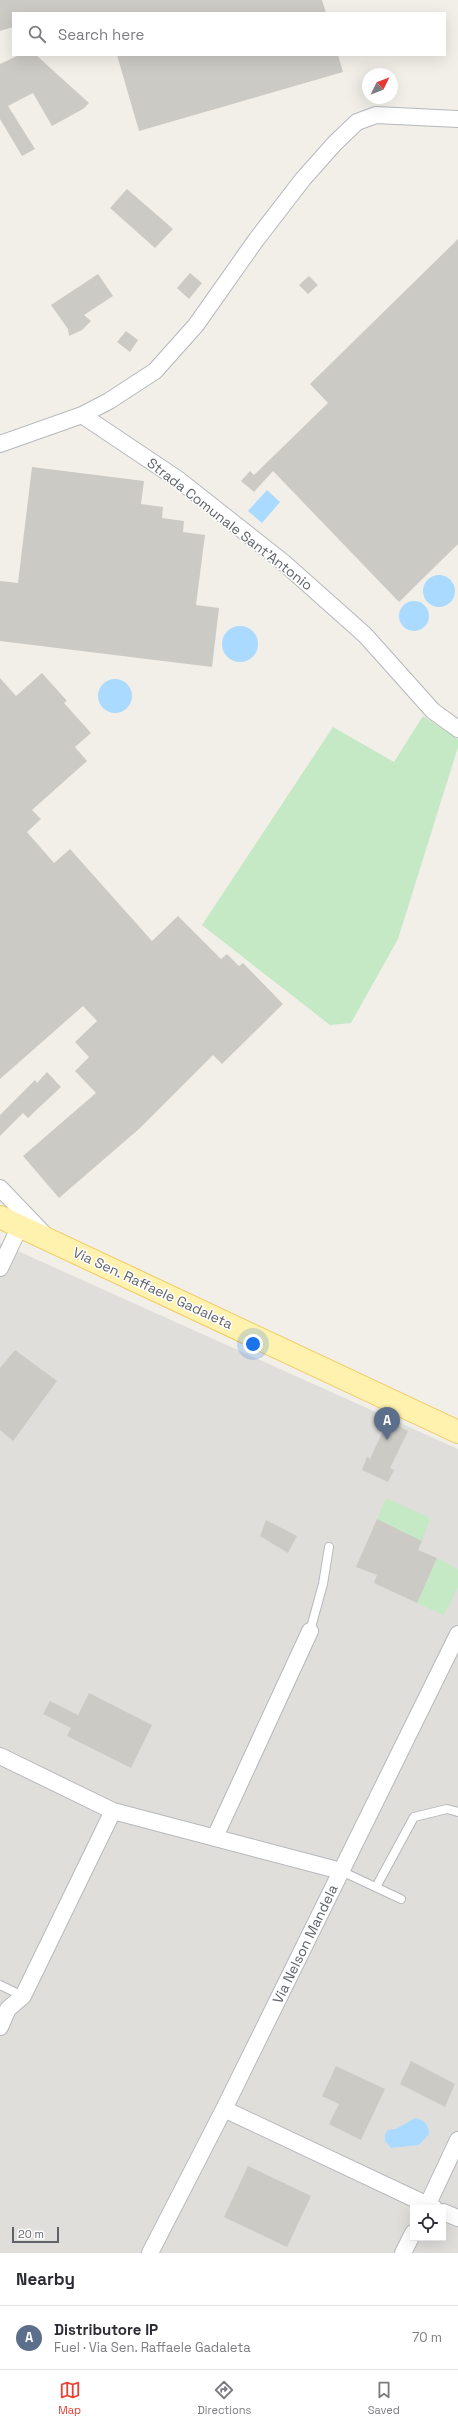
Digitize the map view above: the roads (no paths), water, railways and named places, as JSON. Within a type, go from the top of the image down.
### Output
[{"type":"main road","name":"Via Sen. Raffaele Gadaleta","points":[[0,1217],[458,1432]]},
{"type":"street","points":[[0,444],[82,416],[109,401],[155,371],[196,326],[256,240],[303,179],[335,143],[357,122],[376,115],[458,119]]},
{"type":"street","name":"Strada Comunale Sant'Antonio","points":[[82,416],[179,480],[283,562],[366,635],[433,711],[458,728]]},
{"type":"street","points":[[0,1188],[49,1239]]},
{"type":"street","points":[[0,1268],[20,1226]]},
{"type":"street","points":[[215,1837],[310,1632]]},
{"type":"street","name":"Via Nelson Mandela","points":[[150,2253],[224,2110],[458,1634]]},
{"type":"street","points":[[0,1756],[113,1811],[341,1871]]},
{"type":"street","points":[[0,2027],[8,2009],[23,1996],[113,1811]]},
{"type":"street","points":[[224,2110],[425,2205]]},
{"type":"street","points":[[430,2205],[458,2140]]},
{"type":"street","points":[[446,2213],[458,2218]]},
{"type":"street","points":[[403,2253],[410,2239]]},
{"type":"lane","points":[[310,1632],[323,1584],[329,1547]]},
{"type":"lane","points":[[376,1887],[414,1817],[447,1809],[458,1812]]},
{"type":"lane","points":[[341,1871],[401,1899]]},
{"type":"lane","points":[[0,1985],[23,1996]]},
{"type":"water","points":[[267,490],[280,502],[262,523],[248,511]]},
{"type":"water","points":[[436,575],[442,575],[452,582],[455,591],[454,597],[448,604],[442,607],[436,607],[426,600],[423,594],[423,588],[430,578]]},
{"type":"water","points":[[414,601],[425,605],[429,616],[425,627],[414,631],[403,627],[399,616],[403,605]]},
{"type":"water","points":[[244,626],[253,631],[257,637],[257,651],[253,657],[244,662],[236,662],[227,657],[223,651],[222,640],[227,631],[233,627]]},
{"type":"water","points":[[112,679],[118,679],[122,680],[129,686],[132,696],[131,703],[125,710],[118,713],[112,713],[108,712],[101,706],[98,699],[98,693],[99,689],[105,682]]},
{"type":"water","points":[[415,2118],[425,2123],[429,2134],[419,2145],[391,2148],[385,2141],[385,2134],[388,2130],[396,2129]]},
{"type":"place","name":"Distributore IP","points":[[387,1440]]}]
